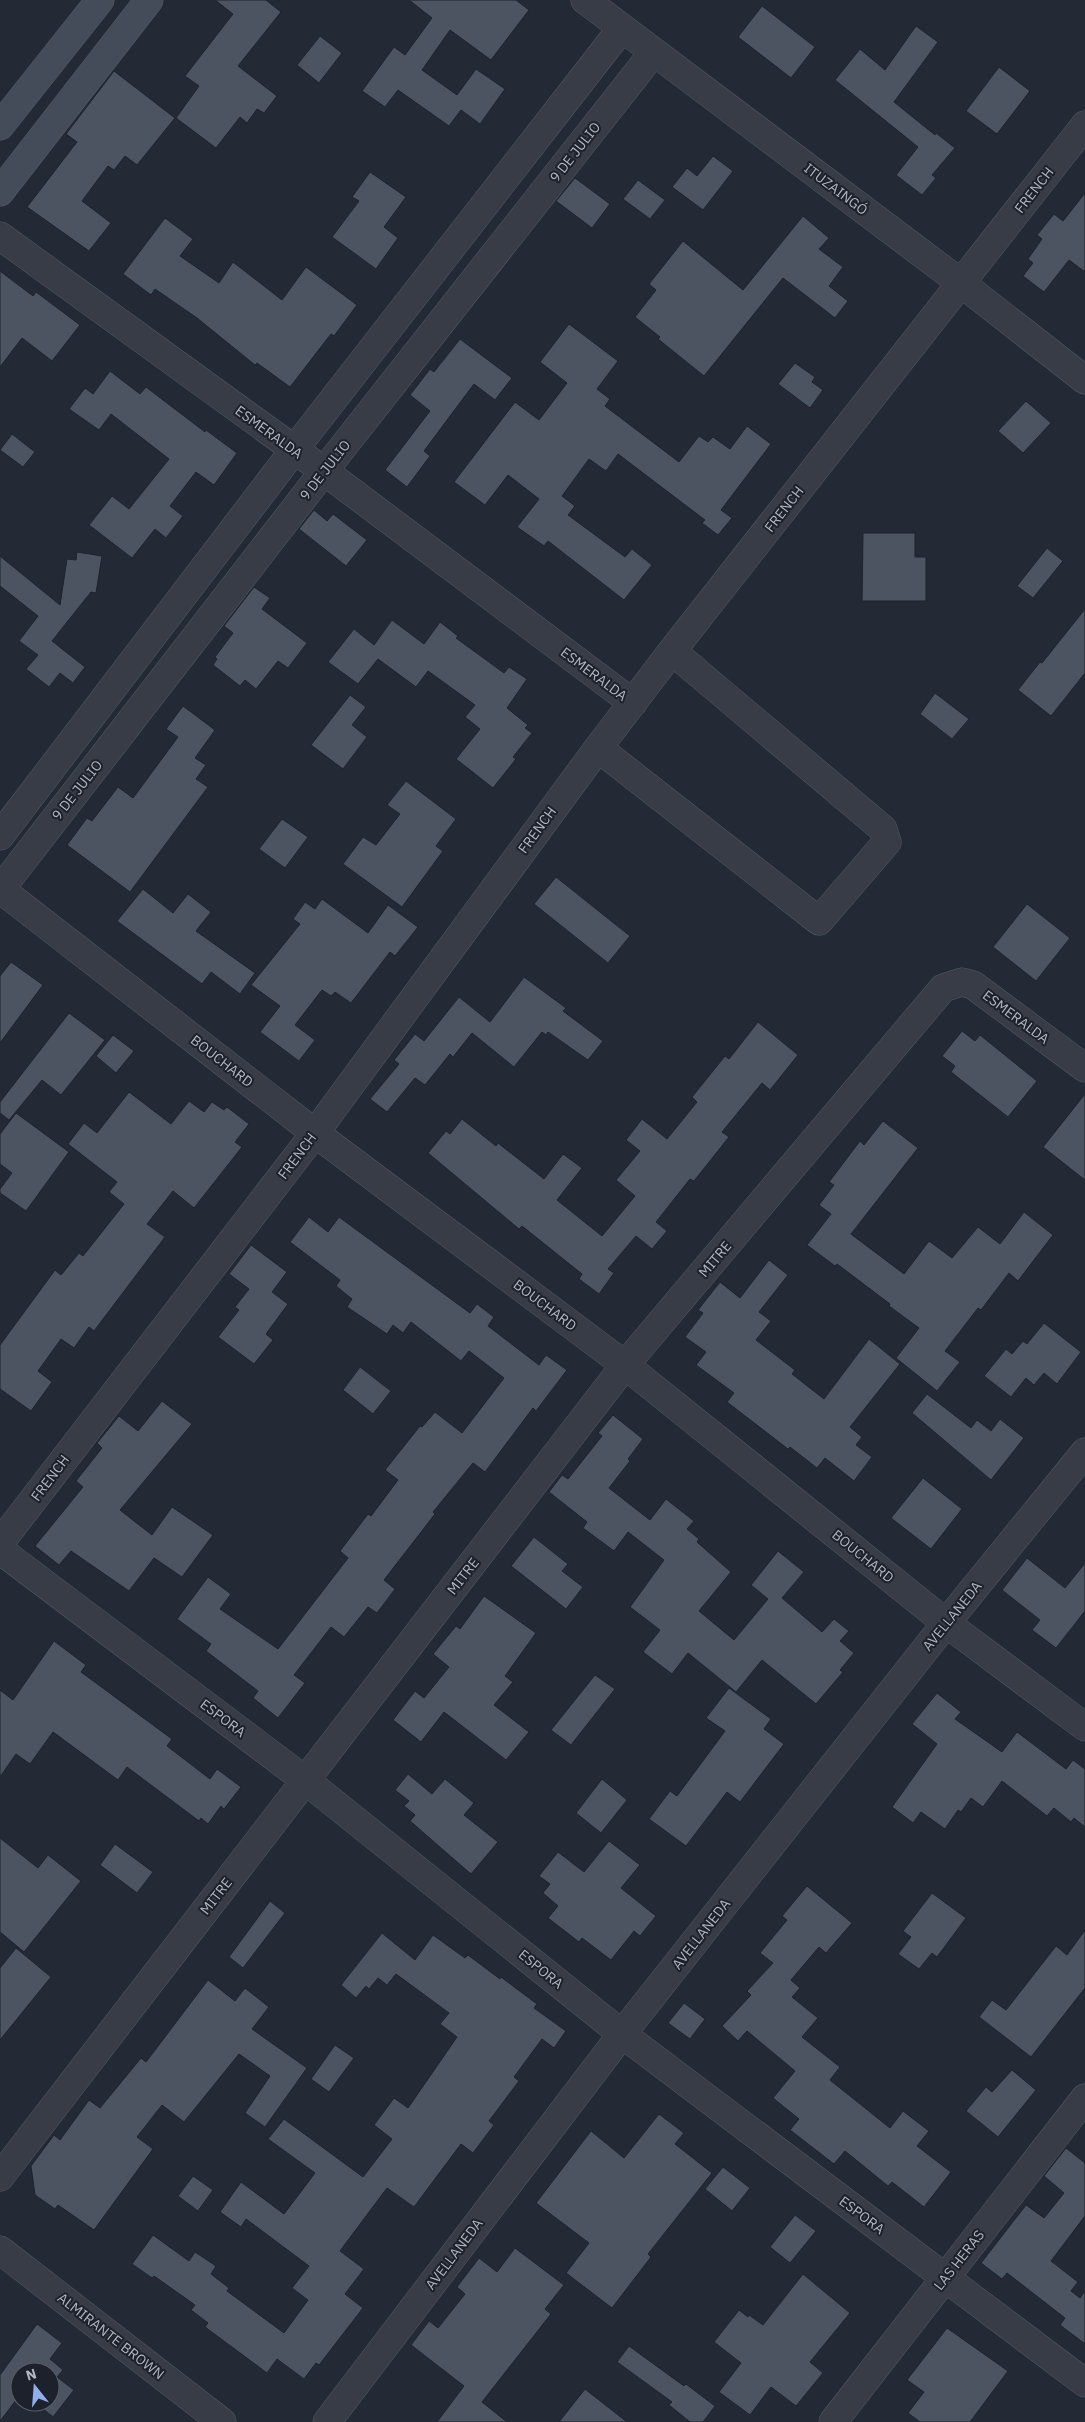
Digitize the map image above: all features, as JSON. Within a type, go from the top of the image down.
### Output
[{"type":"main road","points":[[0,126],[100,0]]},
{"type":"main road","points":[[0,192],[149,0]]},
{"type":"street","name":"ITUZAINGÓ","points":[[585,0],[961,283],[1085,380]]},
{"type":"street","points":[[0,836],[294,450],[622,28]]},
{"type":"street","name":"9 DE JULIO","points":[[0,889],[324,471],[653,53]]},
{"type":"street","name":"FRENCH","points":[[0,1544],[314,1133],[598,748],[672,651],[1085,125]]},
{"type":"street","name":"ESMERALDA","points":[[0,236],[324,471],[633,703]]},
{"type":"street","points":[[598,748],[819,921],[887,842],[883,829],[672,651]]},
{"type":"street","name":"BOUCHARD","points":[[0,889],[314,1133],[625,1365],[946,1623],[1085,1727]]},
{"type":"street","name":"ESMERALDA","points":[[943,988],[962,982],[973,985],[1085,1068]]},
{"type":"street","name":"MITRE","points":[[0,2177],[625,1365],[943,988]]},
{"type":"street","name":"AVELLANEDA","points":[[327,2422],[622,2034],[946,1623],[1085,1452]]},
{"type":"street","name":"ESPORA","points":[[0,1550],[305,1780],[622,2034],[1085,2383]]},
{"type":"street","name":"LAS HERAS","points":[[833,2422],[1085,2098]]},
{"type":"street","name":"ALMIRANTE BROWN","points":[[0,2250],[222,2422]]},
{"type":"building","points":[[215,0],[266,0],[281,12],[238,66],[277,96],[264,113],[257,109],[247,123],[240,117],[216,148],[176,118],[199,86],[185,76],[233,14]]},
{"type":"building","points":[[409,0],[516,0],[529,10],[491,60],[450,30],[422,70],[457,95],[476,69],[505,89],[480,124],[461,110],[449,126],[398,90],[385,107],[362,91],[394,47],[405,55],[432,18]]},
{"type":"building","points":[[762,6],[815,47],[791,78],[738,37]]},
{"type":"building","points":[[916,26],[938,42],[894,102],[935,135],[936,133],[955,148],[932,175],[936,178],[922,195],[896,175],[918,147],[835,80],[860,49],[885,70]]},
{"type":"building","points":[[320,36],[342,53],[319,83],[297,65]]},
{"type":"building","points":[[999,67],[1030,91],[997,134],[966,111]]},
{"type":"building","points":[[114,71],[175,118],[137,165],[125,156],[114,170],[108,166],[82,201],[111,223],[89,251],[27,207],[77,142],[66,134]]},
{"type":"building","points":[[713,156],[733,171],[703,210],[672,187],[687,168],[697,176]]},
{"type":"building","points":[[370,172],[406,197],[384,227],[398,238],[376,269],[332,237],[359,201],[352,197]]},
{"type":"building","points":[[575,178],[610,204],[592,228],[556,201]]},
{"type":"building","points":[[638,180],[665,200],[650,219],[623,199]]},
{"type":"building","points":[[1085,193],[1085,272],[1069,260],[1044,292],[1023,276],[1033,263],[1028,259],[1042,239],[1037,235],[1054,214],[1063,221]]},
{"type":"building","points":[[803,216],[829,238],[819,249],[843,267],[829,286],[848,301],[835,318],[783,278],[704,376],[658,339],[660,337],[635,317],[656,290],[649,284],[683,241],[743,290]]},
{"type":"building","points":[[165,218],[193,239],[180,256],[219,283],[233,262],[282,300],[306,267],[357,305],[334,336],[331,334],[290,387],[257,363],[255,365],[197,318],[155,289],[151,295],[123,274]]},
{"type":"building","points":[[0,271],[33,296],[36,292],[80,325],[52,361],[22,338],[0,367]]},
{"type":"building","points":[[569,324],[618,361],[597,389],[610,399],[605,406],[679,462],[699,436],[708,442],[713,437],[730,449],[747,426],[771,444],[721,510],[732,518],[718,535],[702,523],[705,520],[618,454],[606,471],[589,459],[562,496],[575,506],[568,515],[625,557],[632,549],[652,565],[624,600],[548,541],[544,546],[517,527],[539,499],[508,475],[485,505],[454,482],[515,402],[539,420],[567,383],[540,362]]},
{"type":"building","points":[[460,339],[512,378],[495,400],[474,384],[424,451],[430,456],[407,487],[385,470],[430,411],[410,395],[430,369],[434,372]]},
{"type":"building","points":[[795,363],[815,377],[812,382],[823,390],[810,408],[778,384]]},
{"type":"building","points":[[110,371],[140,394],[146,387],[205,432],[206,430],[237,453],[214,485],[196,472],[170,506],[183,516],[166,538],[155,529],[132,558],[89,525],[112,496],[129,509],[169,459],[111,414],[99,430],[69,409],[85,388],[93,394]]},
{"type":"building","points":[[1026,401],[1051,423],[1023,453],[998,431]]},
{"type":"building","points":[[12,434],[35,452],[23,467],[0,450]]},
{"type":"building","points":[[314,510],[327,521],[333,514],[367,540],[346,566],[299,529]]},
{"type":"building","points":[[863,533],[915,533],[915,557],[926,557],[926,601],[862,601]]},
{"type":"building","points":[[1047,548],[1063,561],[1033,598],[1017,586]]},
{"type":"building","points":[[77,552],[102,556],[96,593],[91,592],[52,641],[85,667],[73,683],[60,673],[49,687],[26,669],[38,655],[19,641],[38,616],[0,586],[0,556],[60,605],[67,559],[76,560]]},
{"type":"building","points":[[254,587],[270,598],[262,609],[307,643],[288,668],[278,661],[256,689],[245,680],[240,686],[213,665],[217,659],[215,657],[233,633],[224,626]]},
{"type":"building","points":[[1085,609],[1085,673],[1051,716],[1018,690]]},
{"type":"building","points":[[392,620],[424,644],[440,622],[458,636],[456,638],[504,673],[509,667],[527,679],[507,708],[528,725],[525,728],[532,733],[513,757],[516,759],[493,788],[456,759],[480,729],[465,717],[475,705],[428,671],[416,687],[378,659],[358,684],[328,662],[354,629],[374,645]]},
{"type":"building","points":[[935,693],[969,719],[952,739],[920,714]]},
{"type":"building","points":[[350,695],[366,707],[352,725],[367,737],[343,769],[311,745]]},
{"type":"building","points":[[183,706],[215,730],[195,758],[206,765],[196,779],[208,787],[130,892],[67,845],[87,818],[92,821],[118,787],[133,798],[178,737],[166,729]]},
{"type":"building","points":[[406,781],[456,819],[436,846],[443,851],[402,907],[343,864],[363,837],[376,845],[400,814],[387,805]]},
{"type":"building","points":[[282,819],[308,837],[285,868],[259,849]]},
{"type":"building","points":[[556,877],[630,936],[608,963],[534,904]]},
{"type":"building","points":[[143,889],[173,913],[188,894],[211,912],[196,931],[255,973],[240,994],[211,972],[202,984],[117,921]]},
{"type":"building","points":[[322,899],[368,933],[388,905],[418,927],[395,956],[390,952],[351,1003],[335,992],[331,996],[322,990],[295,1025],[315,1040],[299,1061],[260,1032],[280,1006],[251,985],[300,924],[293,919],[305,902],[315,909]]},
{"type":"building","points":[[1027,904],[1070,938],[1036,981],[993,947]]},
{"type":"building","points":[[11,962],[43,985],[0,1043],[0,976]]},
{"type":"building","points":[[524,977],[566,1008],[563,1011],[603,1041],[588,1060],[548,1032],[546,1035],[542,1032],[514,1067],[472,1033],[453,1057],[450,1054],[425,1085],[415,1078],[387,1112],[370,1099],[399,1064],[394,1060],[415,1034],[424,1041],[459,997],[490,1022]]},
{"type":"building","points":[[69,1013],[105,1040],[61,1095],[42,1080],[9,1120],[0,1113],[0,1102]]},
{"type":"building","points":[[758,1022],[798,1055],[770,1090],[762,1083],[722,1132],[729,1137],[694,1181],[690,1179],[656,1222],[667,1231],[652,1249],[636,1236],[608,1269],[614,1273],[599,1294],[579,1279],[582,1274],[522,1226],[519,1229],[428,1153],[446,1131],[450,1134],[462,1119],[496,1146],[498,1143],[544,1179],[563,1154],[582,1168],[557,1200],[602,1236],[635,1196],[616,1180],[640,1151],[626,1140],[642,1119],[667,1139],[697,1102],[692,1097],[725,1056],[729,1059]]},
{"type":"building","points":[[962,1031],[975,1041],[980,1035],[1037,1081],[1008,1117],[951,1072],[955,1066],[942,1056]]},
{"type":"building","points":[[113,1035],[134,1051],[116,1073],[96,1056]]},
{"type":"building","points":[[129,1092],[171,1124],[189,1101],[204,1112],[212,1102],[224,1110],[227,1107],[249,1124],[235,1142],[242,1147],[194,1208],[173,1191],[147,1224],[165,1237],[94,1331],[89,1327],[74,1348],[61,1339],[38,1371],[52,1382],[31,1411],[0,1389],[0,1345],[55,1270],[61,1275],[79,1253],[83,1256],[124,1204],[109,1192],[117,1182],[68,1144],[84,1123],[97,1133]]},
{"type":"building","points":[[1085,1094],[1085,1180],[1043,1147]]},
{"type":"building","points":[[16,1113],[69,1152],[26,1211],[0,1193],[0,1189],[12,1173],[0,1164],[0,1134]]},
{"type":"building","points":[[883,1121],[918,1148],[851,1234],[904,1274],[929,1241],[952,1258],[978,1227],[1000,1244],[1024,1212],[1053,1235],[1018,1281],[1009,1273],[981,1310],[978,1308],[945,1351],[960,1362],[937,1391],[896,1358],[919,1328],[837,1264],[835,1266],[807,1245],[831,1214],[819,1205],[834,1185],[829,1182],[860,1141],[864,1145]]},
{"type":"building","points":[[309,1217],[328,1232],[339,1217],[470,1313],[477,1304],[494,1317],[488,1326],[539,1365],[546,1355],[567,1370],[536,1411],[533,1408],[485,1472],[473,1463],[433,1512],[435,1514],[384,1580],[395,1589],[377,1613],[368,1607],[344,1637],[331,1627],[294,1675],[305,1683],[278,1718],[253,1698],[258,1691],[206,1651],[211,1644],[177,1619],[208,1577],[231,1594],[220,1609],[278,1649],[348,1558],[340,1551],[368,1514],[371,1516],[398,1480],[385,1470],[420,1426],[422,1427],[435,1412],[462,1433],[504,1378],[469,1351],[461,1361],[411,1322],[403,1333],[393,1325],[387,1334],[347,1307],[352,1299],[336,1286],[340,1280],[290,1242]]},
{"type":"building","points":[[251,1245],[287,1272],[272,1292],[288,1304],[266,1334],[273,1340],[254,1364],[218,1337],[239,1310],[235,1307],[249,1289],[229,1274]]},
{"type":"building","points":[[769,1260],[788,1275],[759,1312],[771,1321],[756,1340],[795,1370],[792,1374],[824,1399],[869,1339],[900,1364],[850,1427],[862,1437],[856,1445],[872,1457],[854,1481],[825,1458],[817,1468],[790,1447],[788,1449],[727,1402],[734,1393],[696,1365],[706,1352],[685,1337],[703,1313],[698,1310],[720,1282],[740,1298]]},
{"type":"building","points":[[1044,1323],[1081,1352],[1057,1384],[1044,1373],[1034,1385],[1026,1378],[1011,1397],[984,1376],[1006,1349],[1012,1354],[1023,1341],[1027,1344]]},
{"type":"building","points":[[360,1367],[391,1391],[373,1414],[343,1390]]},
{"type":"building","points":[[927,1394],[971,1428],[977,1420],[991,1431],[1000,1419],[1024,1438],[991,1480],[912,1413]]},
{"type":"building","points":[[162,1401],[192,1424],[120,1510],[152,1535],[172,1507],[213,1535],[182,1577],[154,1558],[129,1591],[71,1551],[59,1565],[35,1546],[83,1487],[76,1481],[102,1448],[97,1443],[119,1416],[138,1431]]},
{"type":"building","points":[[613,1415],[643,1439],[628,1459],[630,1461],[609,1488],[650,1520],[666,1499],[694,1521],[687,1529],[699,1539],[697,1542],[731,1572],[699,1611],[734,1640],[768,1599],[751,1585],[778,1551],[804,1572],[782,1598],[822,1632],[834,1619],[849,1631],[840,1641],[854,1653],[840,1670],[843,1672],[816,1704],[762,1660],[736,1692],[688,1653],[672,1674],[643,1652],[660,1630],[630,1607],[664,1560],[628,1532],[614,1551],[583,1528],[587,1522],[549,1492],[562,1475],[568,1479],[602,1436],[598,1433]]},
{"type":"building","points":[[923,1478],[962,1509],[931,1549],[891,1518]]},
{"type":"building","points":[[534,1537],[568,1564],[562,1571],[583,1587],[566,1609],[511,1566]]},
{"type":"building","points":[[1027,1558],[1065,1588],[1085,1563],[1085,1611],[1056,1648],[1032,1630],[1040,1620],[1002,1590]]},
{"type":"building","points":[[484,1596],[536,1633],[505,1676],[513,1682],[494,1705],[529,1732],[506,1760],[444,1712],[421,1742],[393,1720],[415,1691],[424,1698],[449,1667],[433,1654],[456,1626],[460,1629]]},
{"type":"building","points":[[54,1641],[86,1665],[81,1672],[172,1739],[167,1746],[210,1779],[217,1769],[241,1787],[224,1809],[221,1806],[208,1824],[201,1818],[199,1821],[127,1767],[118,1780],[53,1732],[30,1764],[16,1754],[0,1777],[0,1690],[13,1700]]},
{"type":"building","points":[[595,1675],[615,1689],[571,1745],[551,1730]]},
{"type":"building","points":[[729,1688],[771,1719],[764,1729],[784,1744],[740,1802],[727,1792],[686,1846],[649,1819],[670,1791],[677,1796],[725,1731],[706,1718]]},
{"type":"building","points":[[937,1693],[961,1712],[955,1719],[1002,1752],[1017,1732],[1066,1769],[1073,1760],[1085,1769],[1085,1827],[1074,1818],[1071,1822],[1054,1808],[1047,1816],[1002,1781],[983,1807],[971,1798],[961,1812],[958,1810],[945,1829],[921,1812],[913,1823],[892,1807],[937,1744],[912,1724]]},
{"type":"building","points":[[408,1774],[432,1794],[445,1779],[474,1803],[464,1815],[498,1842],[471,1874],[410,1821],[415,1815],[404,1806],[409,1801],[395,1790]]},
{"type":"building","points":[[602,1779],[627,1800],[601,1833],[576,1813]]},
{"type":"building","points":[[0,1838],[38,1868],[48,1855],[81,1881],[24,1952],[0,1932]]},
{"type":"building","points":[[609,1841],[640,1865],[621,1888],[656,1916],[640,1936],[634,1931],[611,1960],[582,1938],[579,1942],[548,1918],[558,1906],[543,1893],[550,1884],[539,1876],[558,1852],[584,1872]]},
{"type":"building","points":[[115,1844],[153,1872],[137,1893],[100,1865]]},
{"type":"building","points":[[807,1886],[852,1923],[826,1953],[819,1947],[791,1980],[800,1988],[792,1997],[818,2018],[802,2037],[840,2067],[830,2080],[890,2128],[903,2111],[929,2131],[917,2146],[951,2172],[924,2207],[892,2182],[888,2186],[845,2151],[834,2164],[790,2130],[799,2119],[773,2098],[795,2071],[747,2031],[738,2041],[722,2026],[751,1995],[747,1991],[773,1963],[760,1953],[787,1920],[782,1916]]},
{"type":"building","points":[[932,1893],[966,1918],[937,1957],[932,1953],[919,1969],[898,1954],[911,1937],[903,1931]]},
{"type":"building","points":[[270,1901],[285,1913],[243,1968],[229,1957]]},
{"type":"building","points":[[1085,1930],[1085,1988],[1031,2057],[979,2017],[992,2000],[1006,2010],[1056,1946],[1067,1955]]},
{"type":"building","points":[[382,1933],[415,1960],[433,1935],[465,1958],[468,1955],[500,1979],[501,1977],[537,2004],[534,2008],[566,2031],[554,2048],[542,2039],[514,2077],[519,2081],[489,2121],[494,2125],[473,2153],[461,2144],[414,2207],[387,2188],[340,2251],[364,2269],[345,2294],[363,2308],[319,2365],[316,2363],[304,2379],[277,2359],[267,2373],[205,2327],[208,2323],[191,2310],[195,2305],[154,2276],[152,2278],[132,2264],[153,2235],[189,2261],[195,2252],[216,2266],[211,2274],[229,2288],[227,2291],[284,2333],[308,2300],[292,2288],[309,2266],[246,2219],[241,2227],[220,2212],[241,2182],[284,2214],[315,2173],[268,2139],[284,2119],[363,2177],[392,2139],[374,2125],[394,2098],[408,2108],[457,2037],[440,2024],[449,2013],[396,1974],[387,1985],[378,1978],[369,1989],[366,1986],[356,1998],[341,1985]]},
{"type":"building","points":[[16,1948],[51,1977],[0,2040],[0,1968]]},
{"type":"building","points":[[208,1980],[235,2001],[245,1988],[269,2007],[252,2029],[307,2068],[265,2127],[245,2113],[270,2076],[239,2054],[184,2122],[162,2105],[137,2137],[153,2149],[94,2230],[58,2205],[55,2209],[35,2195],[31,2166],[54,2135],[60,2140],[89,2100],[100,2108],[141,2058],[146,2062]]},
{"type":"building","points":[[684,2003],[705,2019],[690,2039],[668,2023]]},
{"type":"building","points":[[335,2045],[354,2058],[329,2092],[311,2079]]},
{"type":"building","points":[[1012,2070],[1036,2090],[998,2137],[966,2111],[986,2087],[992,2092]]},
{"type":"building","points":[[659,2114],[684,2133],[675,2144],[712,2173],[648,2254],[651,2257],[612,2308],[566,2273],[589,2243],[536,2203],[591,2131],[624,2158]]},
{"type":"building","points":[[1066,2148],[1085,2163],[1085,2216],[1051,2261],[1078,2282],[1071,2291],[1080,2298],[1085,2291],[1085,2344],[1060,2325],[1065,2318],[1007,2273],[1002,2279],[981,2263],[1026,2205],[1044,2218],[1064,2193],[1044,2176]]},
{"type":"building","points":[[723,2167],[750,2188],[732,2211],[705,2189]]},
{"type":"building","points":[[193,2176],[213,2190],[198,2211],[178,2196]]},
{"type":"building","points":[[795,2215],[816,2231],[790,2263],[770,2247]]},
{"type":"building","points":[[515,2248],[564,2285],[545,2309],[551,2314],[482,2402],[507,2422],[437,2422],[464,2386],[411,2345],[429,2321],[438,2328],[465,2294],[457,2287],[479,2258],[497,2272]]},
{"type":"building","points":[[803,2274],[850,2313],[810,2362],[823,2373],[796,2406],[771,2387],[750,2415],[719,2392],[741,2363],[714,2342],[739,2310],[763,2325]]},
{"type":"building","points":[[37,2324],[62,2343],[50,2359],[54,2362],[10,2362],[10,2408],[0,2421],[0,2375]]},
{"type":"building","points":[[947,2328],[1008,2371],[970,2422],[920,2422],[908,2413],[924,2392],[907,2380]]},
{"type":"building","points":[[629,2346],[715,2406],[703,2422],[690,2422],[669,2405],[672,2402],[617,2362]]},
{"type":"building","points":[[60,2379],[74,2390],[60,2408]]},
{"type":"building","points":[[585,2389],[627,2422],[559,2422]]},
{"type":"building","points":[[47,2412],[57,2412],[53,2417]]}]
